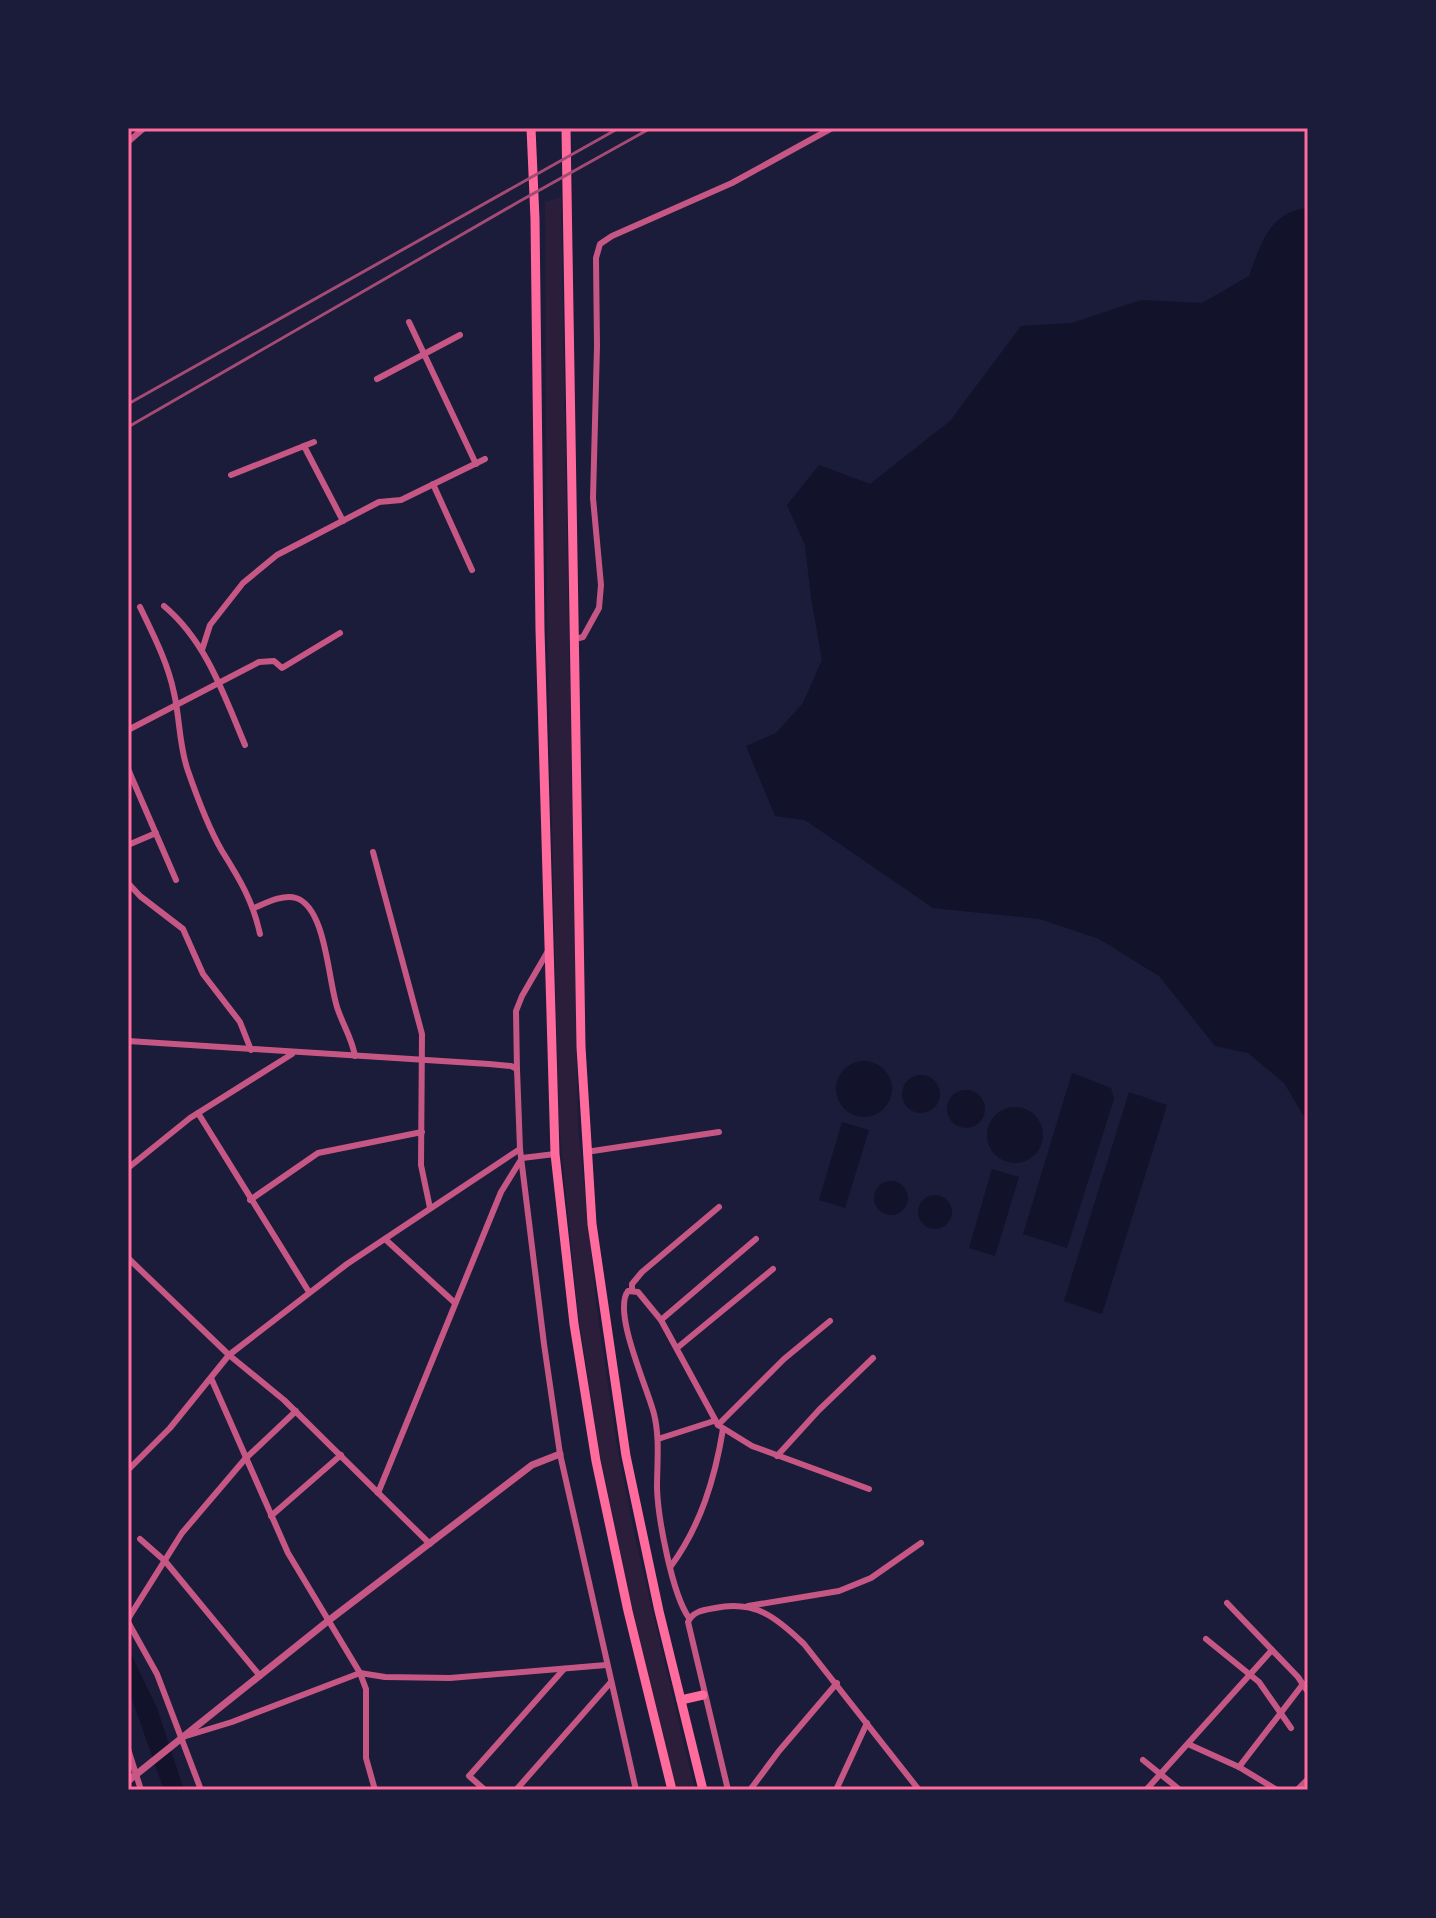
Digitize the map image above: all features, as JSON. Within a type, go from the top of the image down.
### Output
[{"type":"highway","points":[[531,128],[540,630],[555,1154],[574,1324],[596,1461],[628,1611],[672,1790]]},
{"type":"highway","points":[[566,128],[581,1047],[586,1152],[592,1224],[619,1416],[652,1581],[703,1790]]},
{"type":"highway","points":[[681,1700],[703,1695]]},
{"type":"street","points":[[128,142],[144,128]]},
{"type":"street","points":[[575,639],[583,637],[595,617],[601,585],[593,498],[596,258],[600,244],[732,183],[832,128]]},
{"type":"street","points":[[409,322],[476,464]]},
{"type":"street","points":[[377,379],[460,335]]},
{"type":"street","points":[[231,475],[314,442]]},
{"type":"street","points":[[304,446],[343,521]]},
{"type":"street","points":[[202,650],[210,625],[243,583],[277,555],[379,502],[401,500],[485,459]]},
{"type":"street","points":[[433,484],[472,570]]},
{"type":"street","points":[[164,606],[181,619],[202,650],[245,745]]},
{"type":"street","points":[[140,607],[174,692],[188,773],[222,850],[254,908],[260,934]]},
{"type":"street","points":[[128,730],[268,659],[282,668],[340,633]]},
{"type":"street","points":[[128,769],[176,880]]},
{"type":"street","points":[[128,845],[156,833]]},
{"type":"street","points":[[373,852],[422,1034],[421,1165],[430,1208]]},
{"type":"street","points":[[128,883],[183,929],[203,974],[240,1022],[251,1050]]},
{"type":"street","points":[[254,908],[278,898],[295,898],[306,904],[322,932],[337,1009],[353,1041],[355,1056]]},
{"type":"street","points":[[549,948],[516,1011],[520,1149],[560,1454],[636,1790]]},
{"type":"street","points":[[128,1041],[511,1066],[517,1071]]},
{"type":"street","points":[[128,1168],[198,1113],[294,1053]]},
{"type":"street","points":[[198,1113],[309,1292]]},
{"type":"street","points":[[250,1200],[318,1153],[422,1132]]},
{"type":"street","points":[[586,1152],[719,1132]]},
{"type":"street","points":[[128,1470],[170,1428],[229,1355],[309,1292],[520,1149]]},
{"type":"street","points":[[522,1158],[555,1154]]},
{"type":"street","points":[[378,1493],[501,1192],[522,1158]]},
{"type":"street","points":[[719,1207],[634,1280],[632,1290],[625,1294],[624,1299],[634,1359],[652,1407],[658,1439],[658,1499],[671,1566],[679,1599],[689,1618],[690,1637],[703,1695],[728,1790]]},
{"type":"street","points":[[385,1239],[455,1303]]},
{"type":"street","points":[[661,1320],[756,1239]]},
{"type":"street","points":[[128,1258],[229,1355],[296,1411],[430,1544]]},
{"type":"street","points":[[677,1348],[773,1269]]},
{"type":"street","points":[[632,1290],[643,1296],[661,1320],[719,1425],[752,1446],[869,1489]]},
{"type":"street","points":[[658,1439],[719,1425],[784,1359],[830,1321]]},
{"type":"street","points":[[777,1456],[873,1358]]},
{"type":"street","points":[[211,1378],[288,1553],[360,1673],[366,1689],[366,1758],[375,1790]]},
{"type":"street","points":[[201,1790],[184,1737],[157,1674],[128,1621],[182,1533],[245,1459],[296,1411]]},
{"type":"street","points":[[671,1566],[704,1507],[713,1476],[719,1425]]},
{"type":"street","points":[[128,1781],[328,1621],[532,1465],[560,1454]]},
{"type":"street","points":[[271,1516],[341,1455]]},
{"type":"street","points":[[140,1539],[165,1561],[260,1676]]},
{"type":"street","points":[[689,1618],[701,1611],[732,1605],[748,1606],[839,1591],[871,1578],[921,1543]]},
{"type":"street","points":[[1227,1603],[1308,1692]]},
{"type":"street","points":[[748,1606],[785,1627],[804,1644],[919,1790]]},
{"type":"street","points":[[1206,1639],[1251,1674],[1291,1728]]},
{"type":"street","points":[[1146,1790],[1272,1650]]},
{"type":"street","points":[[184,1737],[360,1673],[385,1677],[450,1678],[606,1665]]},
{"type":"street","points":[[485,1790],[469,1776],[564,1669]]},
{"type":"street","points":[[516,1790],[611,1682]]},
{"type":"street","points":[[750,1790],[837,1683]]},
{"type":"street","points":[[1239,1767],[1303,1684]]},
{"type":"street","points":[[836,1790],[867,1723]]},
{"type":"street","points":[[1188,1744],[1239,1767],[1277,1790]]},
{"type":"street","points":[[128,1749],[141,1790]]},
{"type":"street","points":[[1143,1760],[1180,1790]]},
{"type":"street","points":[[1297,1790],[1308,1779]]},
{"type":"shaded area","points":[[561,197],[578,1125],[597,1310],[617,1446],[635,1537],[695,1790],[676,1790],[630,1599],[599,1450],[578,1313],[559,1126],[547,620],[545,202]]},
{"type":"shaded area","points":[[1308,208],[1308,1123],[1284,1083],[1248,1053],[1215,1046],[1159,976],[1099,939],[1040,919],[933,908],[805,820],[775,816],[746,746],[776,733],[803,703],[822,660],[805,545],[787,505],[819,465],[870,484],[950,421],[1021,326],[1072,323],[1141,300],[1202,303],[1249,276],[1268,232],[1284,216]]},
{"type":"shaded area","points":[[864,1061],[884,1069],[892,1089],[884,1109],[864,1117],[844,1109],[836,1089],[844,1069]]},
{"type":"shaded area","points":[[1072,1073],[1111,1088],[1114,1099],[1067,1248],[1023,1234]]},
{"type":"shaded area","points":[[921,1075],[934,1081],[940,1094],[934,1107],[921,1113],[908,1107],[902,1094],[908,1081]]},
{"type":"shaded area","points":[[966,1090],[979,1096],[985,1109],[979,1122],[966,1128],[953,1122],[947,1109],[953,1096]]},
{"type":"shaded area","points":[[1129,1092],[1167,1105],[1102,1314],[1064,1301]]},
{"type":"shaded area","points":[[1015,1107],[1035,1115],[1043,1135],[1035,1155],[1015,1163],[995,1155],[987,1135],[995,1115]]},
{"type":"shaded area","points":[[842,1122],[869,1130],[845,1208],[819,1200]]},
{"type":"shaded area","points":[[992,1169],[1019,1177],[995,1256],[969,1248]]},
{"type":"shaded area","points":[[891,1181],[903,1186],[908,1198],[903,1210],[891,1215],[879,1210],[874,1198],[879,1186]]},
{"type":"shaded area","points":[[935,1195],[947,1200],[952,1212],[947,1224],[935,1229],[923,1224],[918,1212],[923,1200]]},
{"type":"shaded area","points":[[128,1648],[157,1708],[184,1790],[164,1790],[128,1688]]},
{"type":"railway","points":[[128,404],[619,128]]},
{"type":"railway","points":[[128,427],[651,128]]}]
